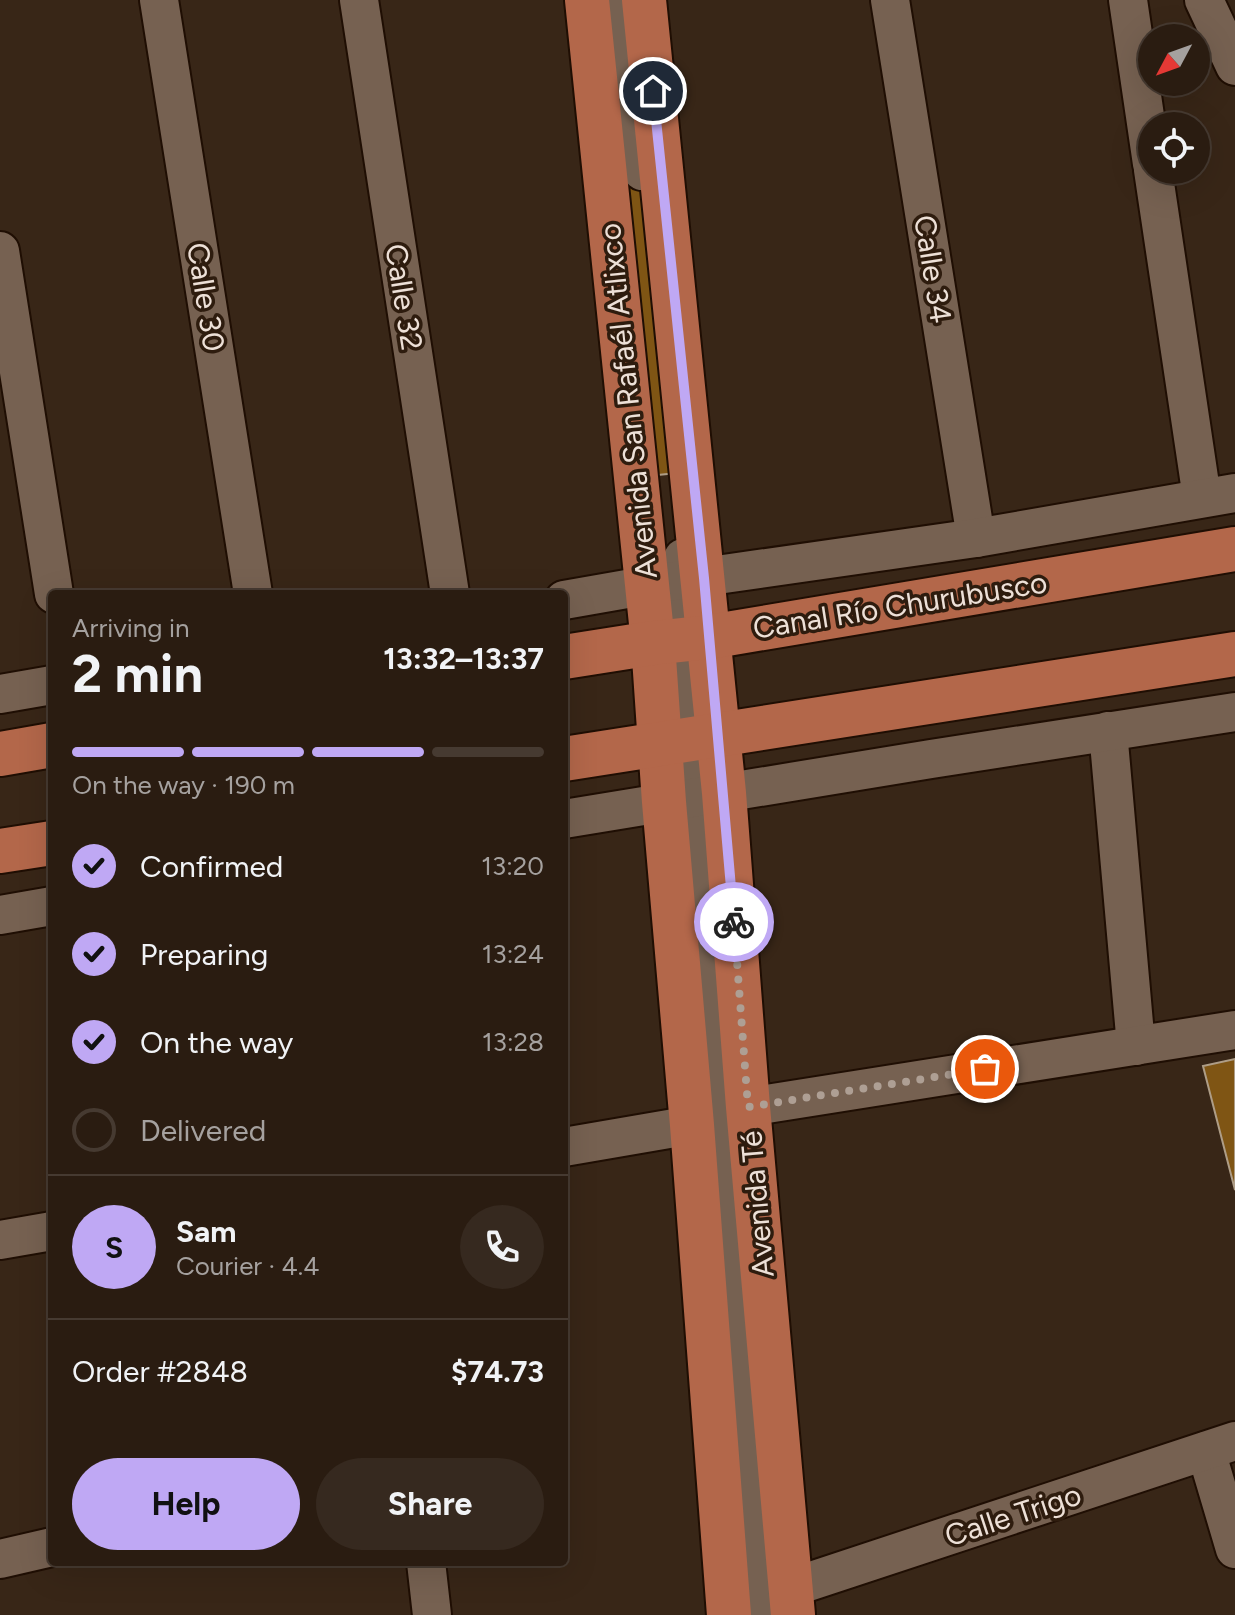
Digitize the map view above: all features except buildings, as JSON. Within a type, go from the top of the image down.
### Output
[{"type":"main road","name":"Avenida San Rafaél Atlixco","points":[[587,0],[674,582],[694,798]]},
{"type":"main road","name":"Avenida San Rafaél Atlixco","points":[[644,0],[674,582],[681,640]]},
{"type":"main road","name":"Canal Río Churubusco","points":[[568,656],[1235,549]]},
{"type":"main road","points":[[568,758],[1235,654]]},
{"type":"main road","name":"Avenida San Rafaél Atlixco","points":[[689,739],[694,798]]},
{"type":"main road","points":[[0,754],[48,746]]},
{"type":"main road","name":"Avenida Té","points":[[694,798],[748,1107],[754,1609]]},
{"type":"main road","name":"Avenida Té","points":[[694,798],[692,1125],[754,1609]]},
{"type":"main road","points":[[0,851],[48,844]]},
{"type":"street","name":"Calle 30","points":[[159,0],[252,590]]},
{"type":"street","name":"Calle 32","points":[[359,0],[449,590]]},
{"type":"street","points":[[613,0],[618,45],[640,149],[674,582]]},
{"type":"street","name":"Calle 34","points":[[890,0],[976,538]]},
{"type":"street","points":[[1128,0],[1144,112]]},
{"type":"street","points":[[1204,0],[1235,66]]},
{"type":"street","points":[[1156,184],[1218,496]]},
{"type":"street","points":[[0,251],[53,590]]},
{"type":"street","name":"Canal Río Churubusco","points":[[568,599],[976,538],[1218,496]]},
{"type":"street","points":[[0,694],[48,686]]},
{"type":"street","points":[[568,818],[1235,712]]},
{"type":"street","points":[[1108,731],[1136,1046]]},
{"type":"street","points":[[694,798],[754,1609]]},
{"type":"street","points":[[0,915],[48,907]]},
{"type":"street","points":[[748,1107],[1235,1030]]},
{"type":"street","points":[[568,1146],[692,1125]]},
{"type":"street","points":[[0,1240],[48,1232]]},
{"type":"street","points":[[1221,1446],[1235,1549]]},
{"type":"street","name":"Calle Trigo","points":[[754,1609],[1221,1446]]},
{"type":"street","points":[[0,1559],[48,1548]]},
{"type":"street","points":[[426,1566],[432,1615]]},
{"type":"way so far","points":[[734,922],[748,1107],[985,1069]]},
{"type":"route","points":[[653,91],[704,578],[734,922]]}]
